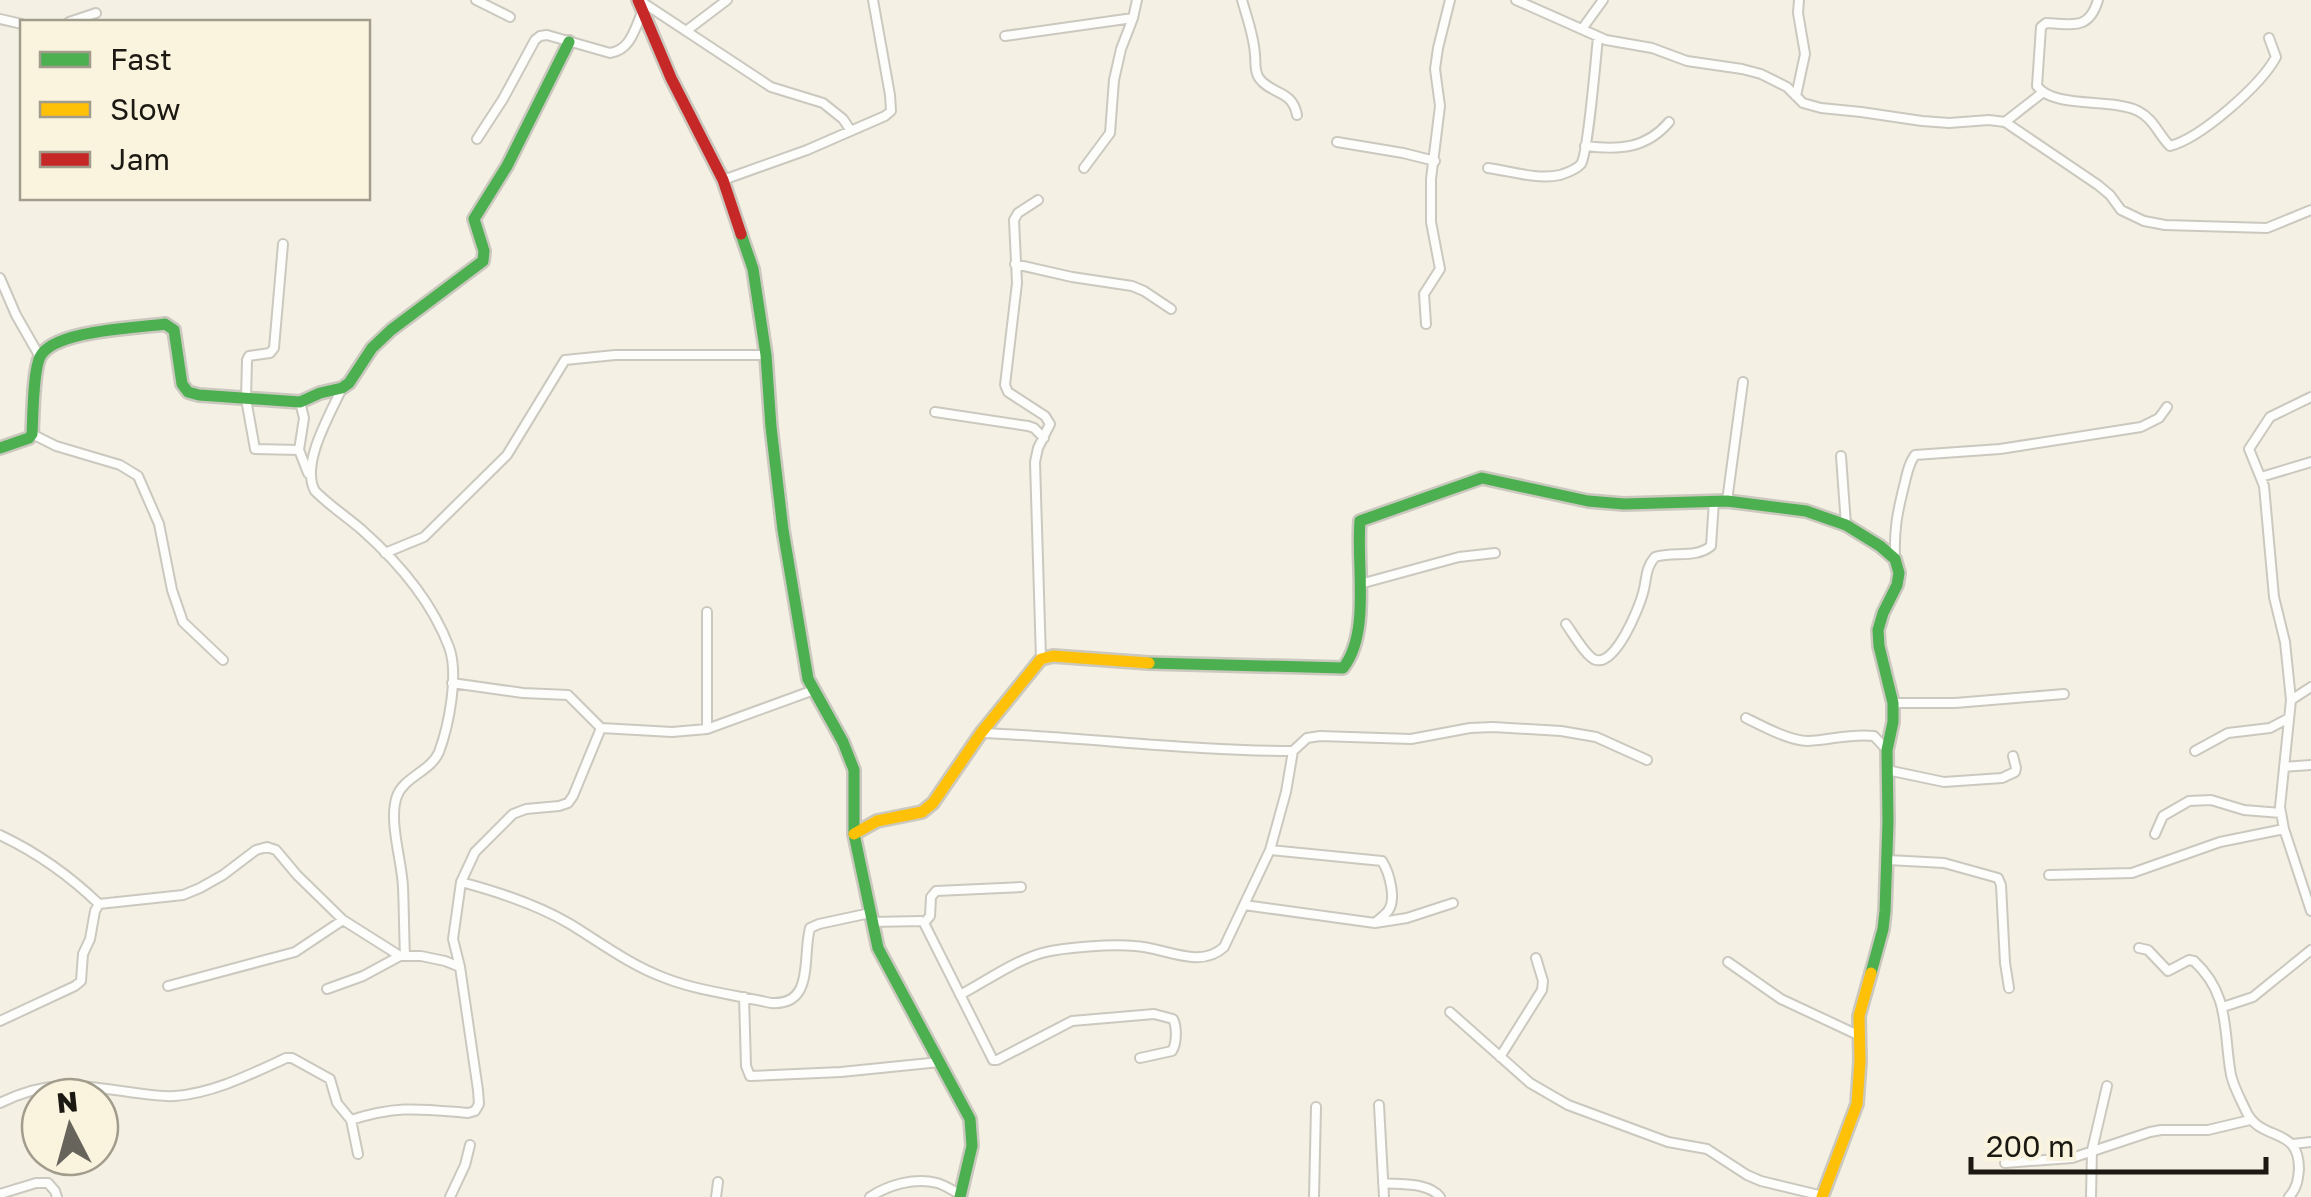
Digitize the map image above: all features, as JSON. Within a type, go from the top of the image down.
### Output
[{"type":"street","points":[[476,0],[510,17]]},
{"type":"street","points":[[686,31],[727,0]]},
{"type":"street","points":[[723,180],[807,150],[891,110],[872,0]]},
{"type":"street","points":[[1084,168],[1110,133],[1120,49],[1136,0]]},
{"type":"street","points":[[1242,0],[1255,49],[1256,72],[1261,81],[1291,100],[1297,115]]},
{"type":"street","points":[[1426,324],[1424,294],[1440,268],[1431,222],[1440,106],[1436,62],[1450,0]]},
{"type":"street","points":[[1516,0],[1614,42],[1751,71],[1786,87],[1803,103],[1821,108],[1949,123],[2006,122],[2098,185],[2120,210],[2144,221],[2196,228],[2268,228],[2311,210]]},
{"type":"street","points":[[1582,29],[1603,0]]},
{"type":"street","points":[[1796,96],[1804,54],[1799,0]]},
{"type":"street","points":[[2098,0],[2094,14],[2084,22],[2048,23],[2042,27],[2037,83],[2042,92],[2079,102],[2133,108],[2152,120],[2172,147],[2223,115],[2260,81],[2276,57],[2269,38]]},
{"type":"street","points":[[640,3],[771,87],[823,103],[851,131]]},
{"type":"street","points":[[477,139],[535,40],[547,36],[619,52],[627,46],[640,3]]},
{"type":"street","points":[[640,3],[671,78],[723,180],[753,269],[788,574],[802,656],[808,679],[854,770],[854,834],[878,948],[972,1122],[960,1196],[936,1183],[916,1182],[895,1184],[870,1197]]},
{"type":"street","points":[[75,20],[96,13]]},
{"type":"street","points":[[1005,36],[1133,18]]},
{"type":"street","points":[[1488,168],[1559,175],[1580,166],[1598,37]]},
{"type":"street","points":[[0,448],[32,434],[40,357],[50,345],[69,337],[165,324],[174,330],[182,384],[188,392],[199,395],[300,402],[350,383],[372,348],[483,261],[485,252],[474,219],[508,166],[569,42]]},
{"type":"street","points":[[2006,122],[2042,92]]},
{"type":"street","points":[[1585,146],[1610,148],[1646,142],[1658,136],[1669,122]]},
{"type":"street","points":[[1337,142],[1435,161]]},
{"type":"street","points":[[1038,200],[1014,220],[1016,282],[1006,389],[1048,420],[1049,429],[1038,448],[1035,476],[1041,659]]},
{"type":"street","points":[[282,244],[274,348],[270,353],[249,356],[246,399],[255,448],[299,450]]},
{"type":"street","points":[[1016,264],[1132,286],[1171,309]]},
{"type":"street","points":[[0,278],[40,357]]},
{"type":"street","points":[[385,553],[424,537],[507,455],[565,360],[614,355],[766,356]]},
{"type":"street","points":[[1566,624],[1592,658],[1608,656],[1624,638],[1639,606],[1647,569],[1655,557],[1699,553],[1712,546],[1744,382]]},
{"type":"street","points":[[310,477],[316,448],[342,388]]},
{"type":"street","points":[[2311,397],[2270,417],[2249,448],[2261,477],[2274,597],[2285,642],[2290,700],[2281,813],[2311,911]]},
{"type":"street","points":[[300,402],[304,418],[299,450],[315,491],[362,530],[411,580],[431,610],[449,648],[453,668],[444,737],[437,758],[404,785],[396,801],[404,884],[403,956]]},
{"type":"street","points":[[1450,1012],[1530,1083],[1568,1105],[1668,1142],[1706,1149],[1760,1180],[1823,1196],[1857,1104],[1862,1002],[1883,929],[1888,860],[1887,750],[1893,704],[1878,630],[1900,574],[1894,527],[1909,464],[1915,455],[2000,449],[2142,427],[2158,418],[2166,407]]},
{"type":"street","points":[[936,412],[1028,426],[1044,438]]},
{"type":"street","points":[[32,434],[56,446],[120,465],[138,476],[159,524],[172,590],[183,622],[222,660]]},
{"type":"street","points":[[1842,456],[1846,525]]},
{"type":"street","points":[[2261,477],[2311,462]]},
{"type":"street","points":[[854,834],[877,821],[922,812],[933,803],[1041,659],[1053,656],[1343,668],[1353,660],[1356,638],[1360,521],[1475,479],[1588,502],[1721,501],[1806,511],[1846,525],[1895,558]]},
{"type":"street","points":[[1360,584],[1459,556],[1495,552]]},
{"type":"street","points":[[706,612],[708,729]]},
{"type":"street","points":[[452,684],[568,695],[602,728],[638,732],[708,729],[814,690]]},
{"type":"street","points":[[2290,700],[2311,687]]},
{"type":"street","points":[[1893,704],[2064,694]]},
{"type":"street","points":[[1746,718],[1802,740],[1871,735],[1887,750]]},
{"type":"street","points":[[2194,750],[2228,733],[2270,728],[2287,719]]},
{"type":"street","points":[[960,996],[1024,960],[1056,950],[1135,946],[1182,956],[1210,956],[1224,947],[1270,850],[1293,750],[1307,738],[1411,739],[1493,726],[1596,737],[1647,760]]},
{"type":"street","points":[[350,1120],[394,1109],[468,1114],[475,1111],[478,1090],[453,940],[461,882],[475,852],[513,814],[568,803],[602,728]]},
{"type":"street","points":[[981,734],[1293,750]]},
{"type":"street","points":[[1887,770],[1944,782],[2002,778],[2015,772],[2014,756]]},
{"type":"street","points":[[2284,767],[2311,765]]},
{"type":"street","points":[[2155,834],[2166,813],[2201,800],[2281,813]]},
{"type":"street","points":[[2049,875],[2132,873],[2197,848],[2284,829]]},
{"type":"street","points":[[0,835],[79,884],[99,904]]},
{"type":"street","points":[[99,904],[183,895],[267,847],[276,850],[343,920],[403,956]]},
{"type":"street","points":[[1270,850],[1382,861],[1392,901],[1388,912],[1375,924]]},
{"type":"street","points":[[1888,860],[1944,863],[1998,878],[2009,988]]},
{"type":"street","points":[[461,882],[540,909],[667,979],[784,1004],[794,999],[804,979],[810,928],[871,917],[924,923]]},
{"type":"street","points":[[924,923],[930,916],[930,897],[936,891],[1021,887]]},
{"type":"street","points":[[1244,905],[1375,924],[1453,903]]},
{"type":"street","points":[[0,1020],[81,981],[82,954],[99,904]]},
{"type":"street","points":[[168,986],[295,952],[343,920]]},
{"type":"street","points":[[924,923],[993,1060],[1072,1021],[1154,1014],[1173,1019],[1176,1024],[1172,1052],[1140,1058]]},
{"type":"street","points":[[2138,948],[2148,950],[2168,970],[2189,960],[2200,967],[2223,1007],[2232,1079],[2252,1124],[2293,1144],[2311,1142]]},
{"type":"street","points":[[2223,1007],[2253,997],[2311,950]]},
{"type":"street","points":[[327,989],[403,956],[420,956],[460,967]]},
{"type":"street","points":[[1500,1056],[1542,990],[1536,958]]},
{"type":"street","points":[[1728,962],[1781,999],[1858,1035]]},
{"type":"street","points":[[744,997],[745,1054],[750,1076],[940,1062]]},
{"type":"street","points":[[0,1104],[39,1088],[68,1084],[158,1095],[185,1094],[292,1058],[330,1080],[337,1103],[350,1120],[358,1154]]},
{"type":"street","points":[[2092,1197],[2092,1150],[2108,1086]]},
{"type":"street","points":[[1379,1105],[1384,1197]]},
{"type":"street","points":[[1314,1197],[1316,1107]]},
{"type":"street","points":[[2006,1164],[2066,1159],[2161,1130],[2208,1130],[2250,1120]]},
{"type":"street","points":[[2289,1197],[2297,1184],[2298,1154],[2293,1144]]},
{"type":"street","points":[[450,1197],[470,1145]]},
{"type":"street","points":[[716,1197],[718,1182]]},
{"type":"street","points":[[0,1194],[48,1183],[57,1197]]},
{"type":"street","points":[[1383,1183],[1430,1188],[1440,1197]]},
{"type":"traffic: fast","points":[[0,448],[32,434],[40,357],[61,341],[97,332],[165,324],[174,330],[182,384],[188,392],[199,395],[300,402],[342,388],[391,330],[483,261],[484,251],[474,219],[507,166],[569,42]]},
{"type":"traffic: fast","points":[[741,234],[753,269],[766,355],[783,530],[808,679],[854,770],[854,834],[878,948],[970,1119],[972,1146],[960,1197]]},
{"type":"traffic: fast","points":[[1149,663],[1343,668],[1352,653],[1360,617],[1360,521],[1482,478],[1588,501],[1727,501],[1806,511],[1846,525],[1895,559],[1899,573],[1878,630],[1893,703],[1893,722],[1887,750],[1885,911],[1871,973]]},
{"type":"traffic: slow","points":[[854,834],[877,821],[922,812],[933,803],[981,733],[1041,659],[1053,656],[1149,663]]},
{"type":"traffic: slow","points":[[1822,1197],[1857,1104],[1859,1016],[1871,973]]},
{"type":"traffic: jam","points":[[638,0],[671,78],[723,180],[741,234]]}]
